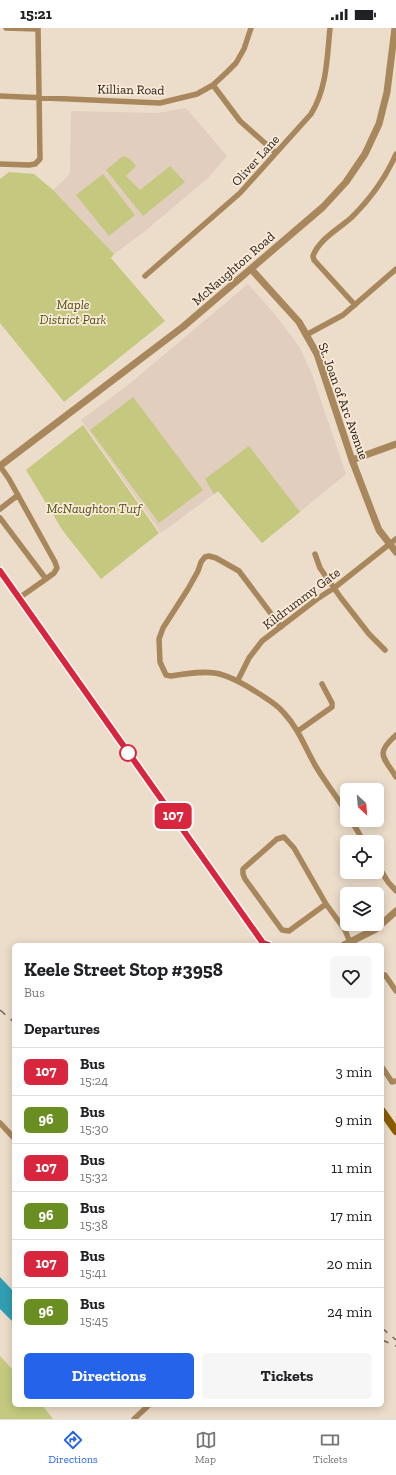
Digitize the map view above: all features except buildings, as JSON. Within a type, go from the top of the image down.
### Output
[{"type":"main road","points":[[0,571],[264,943]]},
{"type":"main road","points":[[384,1114],[396,1131]]},
{"type":"street","points":[[0,164],[29,165],[35,164],[40,159],[38,29],[6,28]]},
{"type":"street","name":"Killian Road","points":[[0,96],[160,103],[197,94],[213,85],[236,63],[244,49],[251,28]]},
{"type":"street","name":"Oliver Lane","points":[[145,276],[240,193],[311,114],[318,104],[325,79],[330,28]]},
{"type":"street","name":"McNaughton Road","points":[[0,466],[184,326],[322,207],[346,182],[365,154],[379,124],[395,45],[395,28]]},
{"type":"street","points":[[213,85],[240,121],[276,153]]},
{"type":"street","points":[[354,305],[314,260],[313,256],[319,244],[350,218],[371,195],[380,183],[396,154]]},
{"type":"street","name":"St. Joan of Arc Avenue","points":[[251,269],[299,322],[317,354],[352,460],[375,520],[389,544],[396,552]]},
{"type":"street","points":[[306,335],[335,320],[396,270]]},
{"type":"street","points":[[352,460],[396,444]]},
{"type":"street","points":[[0,466],[18,495],[56,564],[56,571],[19,598]]},
{"type":"street","points":[[0,509],[18,495]]},
{"type":"street","points":[[0,518],[46,579]]},
{"type":"street","name":"Kildrummy Gate","points":[[238,680],[254,650],[262,641],[317,599],[334,588],[396,539]]},
{"type":"street","points":[[315,554],[320,568],[334,588],[369,634],[385,650]]},
{"type":"street","points":[[281,627],[239,571],[216,558],[209,556],[203,559],[188,589],[163,628],[159,639],[160,662],[166,675],[171,676],[208,672],[226,675],[238,680],[278,706],[298,731],[316,766],[340,802]]},
{"type":"street","points":[[298,731],[332,707],[332,703],[322,684]]},
{"type":"street","points":[[396,735],[386,744],[383,749],[383,755],[396,777]]},
{"type":"street","points":[[326,904],[289,931],[282,930],[245,879],[242,874],[243,869],[277,839],[284,837],[294,848],[326,904],[345,930],[348,943]]},
{"type":"street","points":[[384,875],[396,891]]},
{"type":"street","points":[[350,943],[376,929],[396,911]]},
{"type":"street","points":[[384,975],[396,991]]},
{"type":"street","points":[[384,1070],[392,1082],[396,1082]]},
{"type":"street","points":[[0,1123],[12,1136]]},
{"type":"street","points":[[134,1419],[147,1407]]},
{"type":"shaded area","points":[[186,108],[227,156],[207,179],[144,232],[114,254],[53,190],[68,176],[70,172],[71,111],[157,113]]},
{"type":"shaded area","points":[[248,284],[278,318],[300,348],[313,377],[346,474],[262,543],[218,491],[161,533],[81,420],[128,385]]},
{"type":"green space","points":[[123,156],[130,159],[136,166],[126,176],[140,190],[170,166],[185,182],[143,216],[106,170]]},
{"type":"green space","name":"Maple District Park","points":[[9,172],[34,174],[53,190],[114,254],[111,258],[165,321],[64,402],[0,323],[0,179]]},
{"type":"green space","points":[[103,174],[135,215],[109,236],[76,195]]},
{"type":"green space","points":[[133,397],[203,490],[159,523],[90,430]]},
{"type":"green space","name":"McNaughton Turf","points":[[83,425],[159,533],[101,579],[63,531],[26,470]]},
{"type":"green space","points":[[249,446],[300,512],[262,543],[218,491],[214,494],[205,479]]},
{"type":"green space","points":[[0,1356],[12,1369],[12,1407],[44,1407],[53,1419],[0,1419]]},
{"type":"water","points":[[0,1277],[12,1290],[12,1321],[0,1309]]},
{"type":"railway","points":[[0,1010],[12,1020]]},
{"type":"railway","points":[[384,1330],[396,1340]]},
{"type":"railway","points":[[384,1341],[396,1346]]},
{"type":"bus line","name":"107","points":[[0,571],[263,943]]}]
